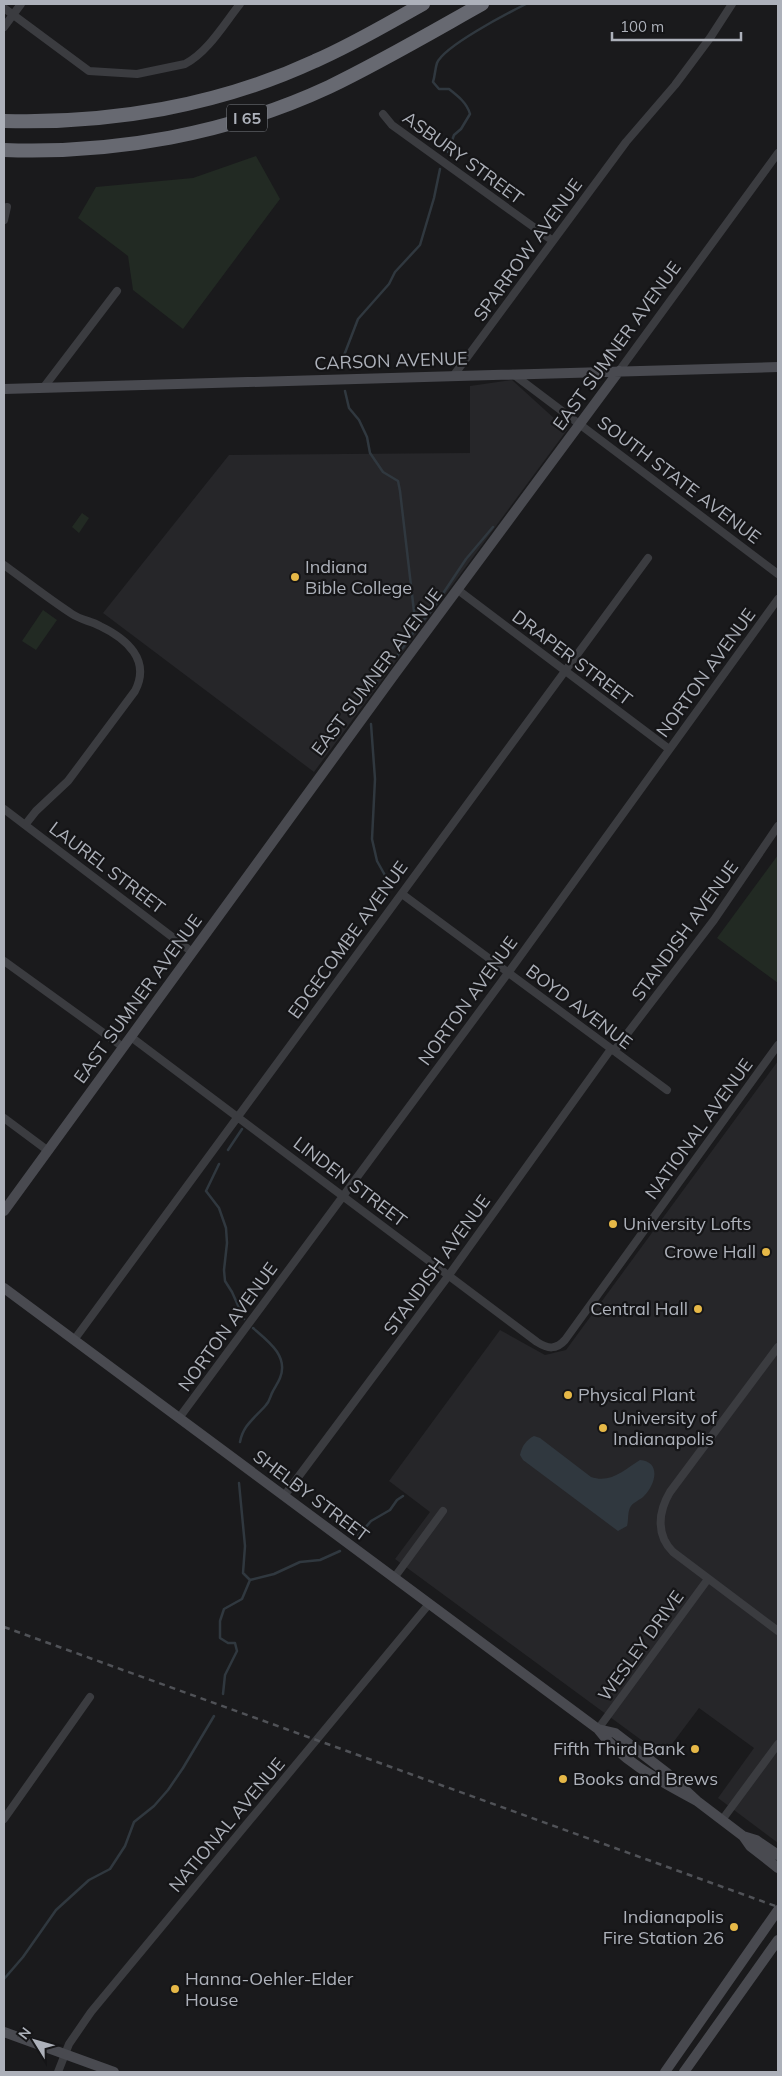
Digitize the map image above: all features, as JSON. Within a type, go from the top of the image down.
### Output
[{"type":"highway","name":"I 65","points":[[4,120],[74,120],[114,117],[162,110],[205,100],[261,83],[306,66],[423,4]]},
{"type":"highway","name":"I 65","points":[[4,150],[76,149],[131,144],[195,132],[254,116],[300,99],[355,74],[482,4]]},
{"type":"main road","name":"CARSON AVENUE","points":[[4,389],[778,367]]},
{"type":"main road","name":"EAST SUMNER AVENUE","points":[[4,1211],[618,371]]},
{"type":"main road","name":"SHELBY STREET","points":[[4,1288],[598,1729],[608,1743],[641,1768],[661,1782],[697,1801],[743,1836],[750,1846],[778,1868]]},
{"type":"main road","name":"SHELBY STREET","points":[[743,1836],[756,1840],[778,1855]]},
{"type":"main road","points":[[665,2072],[778,1910]]},
{"type":"main road","points":[[684,2072],[778,1940]]},
{"type":"main road","points":[[4,2032],[65,2056],[114,2072]]},
{"type":"street","points":[[4,27],[21,4]]},
{"type":"street","points":[[4,8],[90,71],[128,75],[185,64],[196,57],[240,4]]},
{"type":"street","name":"SPARROW AVENUE","points":[[454,375],[626,142],[675,85],[710,38],[732,4]]},
{"type":"street","name":"ASBURY STREET","points":[[382,114],[392,124],[552,242]]},
{"type":"street","name":"EAST SUMNER AVENUE","points":[[618,371],[778,153]]},
{"type":"street","points":[[4,220],[7,207]]},
{"type":"street","points":[[44,387],[117,291]]},
{"type":"street","name":"SOUTH STATE AVENUE","points":[[513,374],[778,574]]},
{"type":"street","name":"EDGECOMBE AVENUE","points":[[74,1340],[648,558]]},
{"type":"street","points":[[4,564],[75,616],[102,627],[130,647],[140,662],[140,678],[135,691],[70,778],[24,825]]},
{"type":"street","name":"DRAPER STREET","points":[[458,590],[669,749]]},
{"type":"street","name":"NORTON AVENUE","points":[[179,1418],[508,973],[778,599]]},
{"type":"street","name":"LAUREL STREET","points":[[4,809],[192,952]]},
{"type":"street","name":"STANDISH AVENUE","points":[[284,1496],[449,1275],[612,1050],[714,920],[778,826]]},
{"type":"street","name":"BOYD AVENUE","points":[[402,894],[667,1090]]},
{"type":"street","points":[[4,961],[123,1047]]},
{"type":"street","name":"LINDEN STREET","points":[[131,1036],[537,1342],[553,1348]]},
{"type":"street","name":"NATIONAL AVENUE","points":[[553,1348],[565,1340],[778,1045]]},
{"type":"street","points":[[4,1118],[47,1150]]},
{"type":"street","points":[[778,1347],[674,1487],[661,1510],[661,1527],[669,1548],[778,1631]]},
{"type":"street","points":[[394,1578],[443,1511]]},
{"type":"street","name":"WESLEY DRIVE","points":[[598,1729],[708,1579]]},
{"type":"street","name":"NATIONAL AVENUE","points":[[58,2072],[80,2025],[429,1604]]},
{"type":"street","points":[[4,1819],[90,1697]]},
{"type":"street","points":[[722,1820],[778,1744]]},
{"type":"shaded area","points":[[256,156],[280,199],[183,329],[133,290],[128,256],[78,218],[96,187],[193,178]]},
{"type":"shaded area","points":[[512,380],[567,430],[314,772],[103,613],[229,455],[470,453],[470,386]]},
{"type":"shaded area","points":[[82,513],[89,518],[79,533],[72,527]]},
{"type":"shaded area","points":[[43,610],[57,620],[36,650],[22,641]]},
{"type":"shaded area","points":[[778,855],[778,983],[717,938]]},
{"type":"shaded area","name":"University of Indianapolis","points":[[778,1061],[778,1843],[718,1798],[754,1748],[699,1708],[663,1756],[395,1559],[430,1512],[389,1481],[500,1330],[545,1355],[566,1350]]},
{"type":"shaded area","points":[[534,1436],[540,1438],[591,1477],[598,1479],[617,1475],[640,1460],[651,1465],[654,1469],[654,1475],[651,1486],[644,1496],[631,1506],[627,1526],[618,1531],[523,1460],[520,1455],[522,1449],[527,1441]]},
{"type":"waterway","points":[[448,152],[454,135],[461,129],[470,114],[456,94],[449,89],[439,89],[433,82],[437,63],[442,56],[463,39],[526,4]]},
{"type":"waterway","points":[[343,367],[343,358],[358,319],[389,284],[395,272],[420,245],[434,198],[440,169]]},
{"type":"waterway","points":[[345,391],[349,408],[359,420],[367,437],[370,453],[383,472],[398,481],[400,491],[415,630],[397,656]]},
{"type":"waterway","points":[[416,629],[432,610],[466,559],[493,527]]},
{"type":"waterway","points":[[371,690],[377,681]]},
{"type":"waterway","points":[[371,724],[375,779],[372,839],[377,861],[391,886]]},
{"type":"waterway","points":[[228,1150],[242,1129]]},
{"type":"waterway","points":[[219,1164],[206,1191],[219,1208],[226,1228],[225,1281],[244,1319]]},
{"type":"waterway","points":[[240,1442],[247,1426],[268,1402],[282,1370],[282,1363],[276,1350],[253,1328]]},
{"type":"waterway","points":[[239,1483],[245,1546],[243,1573],[250,1580]]},
{"type":"waterway","points":[[358,1536],[371,1521],[390,1510],[397,1500],[403,1496]]},
{"type":"waterway","points":[[250,1580],[274,1574],[300,1562],[320,1560],[340,1551]]},
{"type":"waterway","points":[[223,1694],[225,1675],[237,1651],[235,1643],[228,1643],[220,1638],[220,1621],[224,1609],[242,1599],[250,1580]]},
{"type":"waterway","points":[[4,1979],[23,1957],[56,1910],[89,1880],[110,1869],[125,1846],[134,1822],[154,1806],[168,1790],[214,1716]]},
{"type":"railway","points":[[4,1627],[778,1907]]},
{"type":"place","name":"Indiana Bible College","points":[[295,577]]},
{"type":"place","name":"University Lofts","points":[[613,1224]]},
{"type":"place","name":"Crowe Hall","points":[[766,1252]]},
{"type":"place","name":"Central Hall","points":[[698,1309]]},
{"type":"place","name":"Physical Plant","points":[[568,1395]]},
{"type":"place","name":"University of Indianapolis","points":[[603,1428]]},
{"type":"place","name":"Fifth Third Bank","points":[[695,1749]]},
{"type":"place","name":"Books and Brews","points":[[563,1779]]},
{"type":"place","name":"Indianapolis Fire Station 26","points":[[734,1927]]},
{"type":"place","name":"Hanna-Oehler-Elder House","points":[[175,1989]]}]
